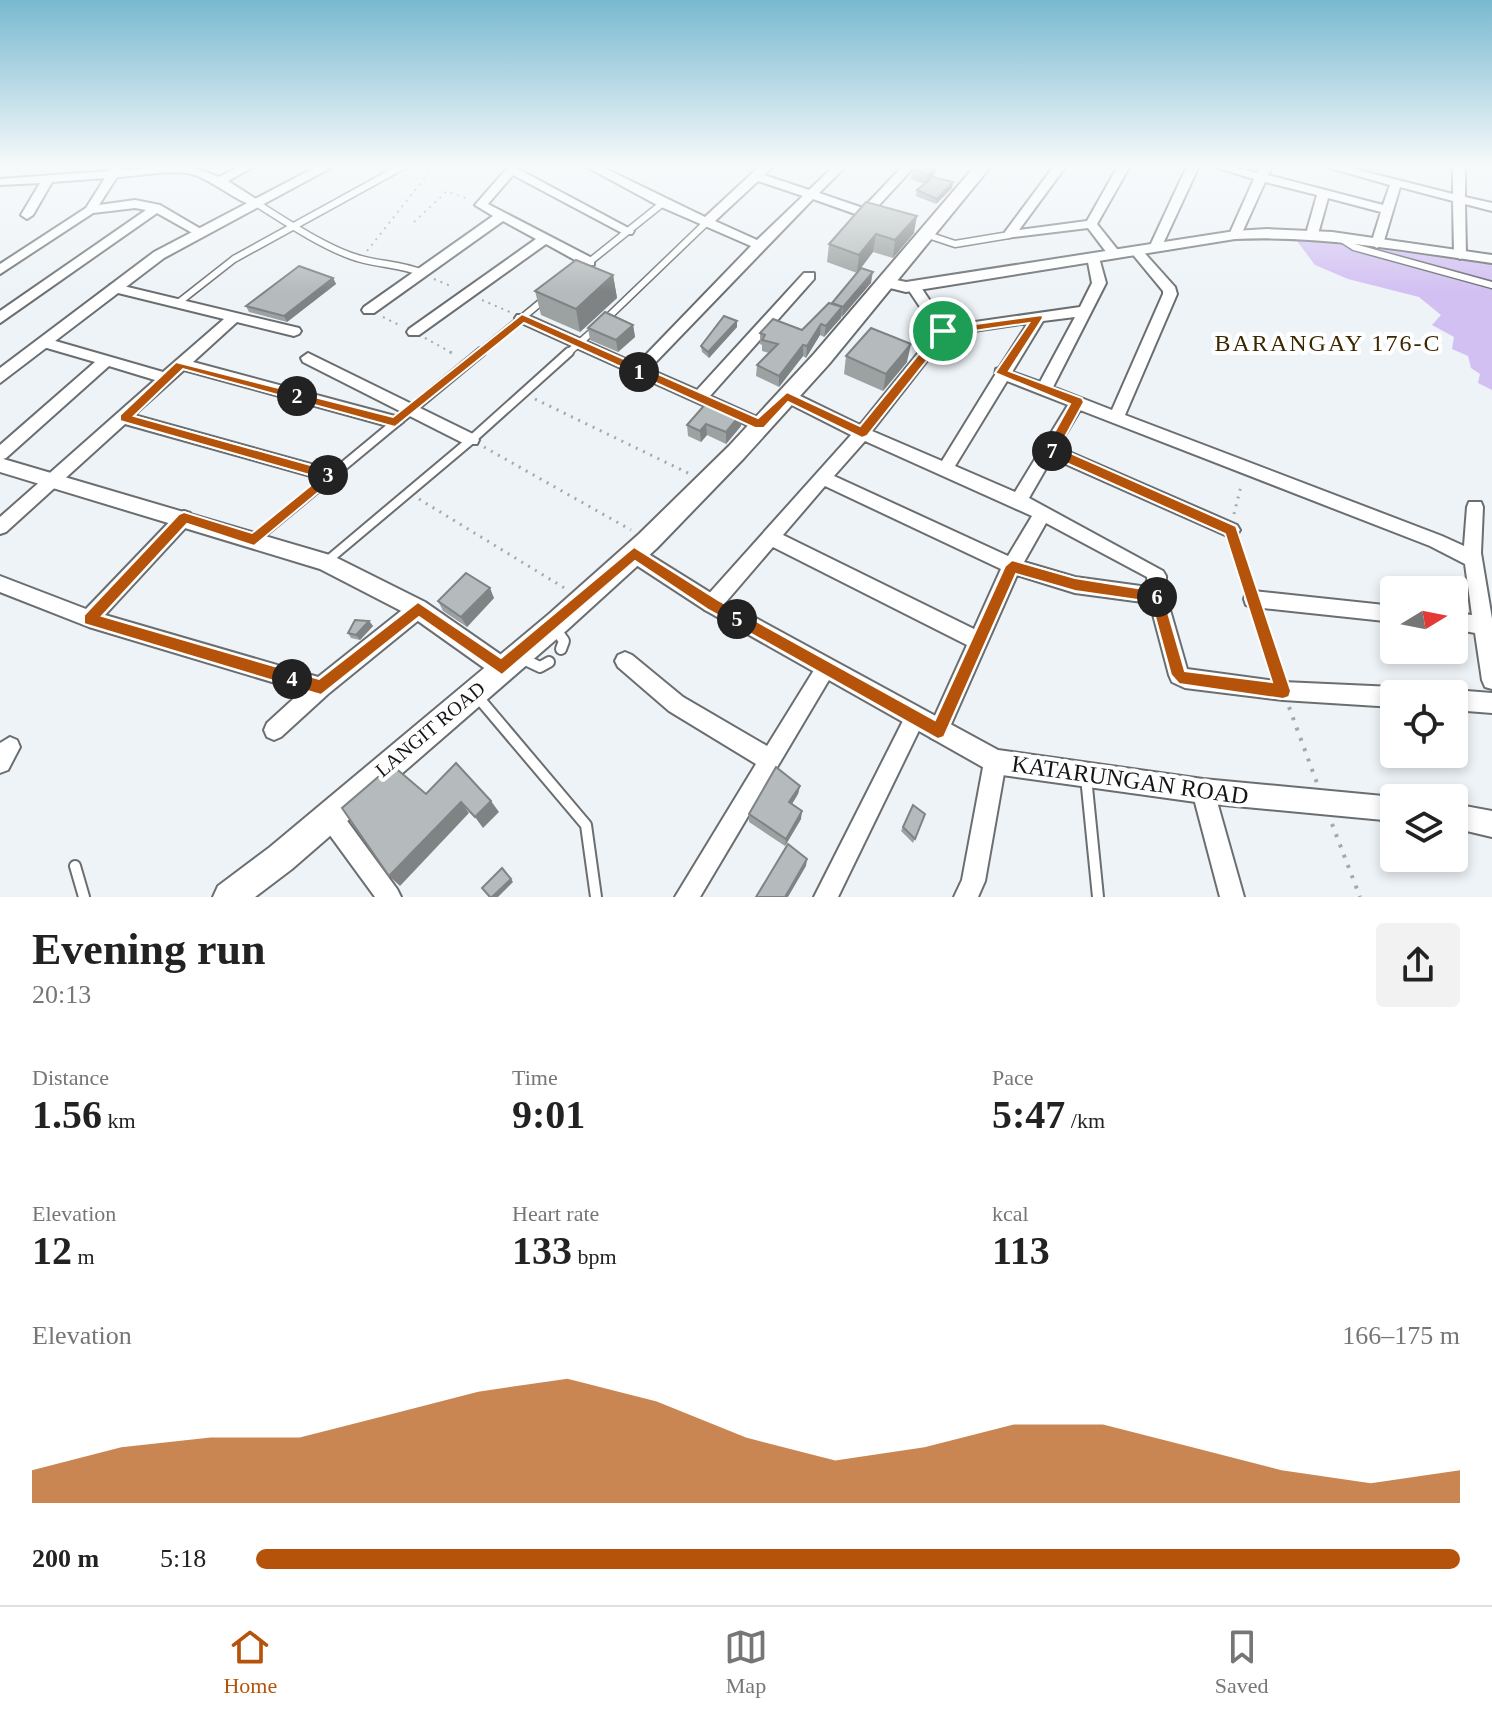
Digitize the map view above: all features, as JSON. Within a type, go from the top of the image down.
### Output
[{"type":"main road","name":"LANGIT ROAD","points":[[229,897],[281,858],[641,546],[787,396],[887,283],[946,208]]},
{"type":"street","points":[[27,215],[31,208]]},
{"type":"street","points":[[0,270],[90,210],[106,208]]},
{"type":"street","points":[[0,318],[156,208],[200,232]]},
{"type":"street","points":[[0,377],[159,255],[247,208]]},
{"type":"street","points":[[486,208],[589,262]]},
{"type":"street","points":[[586,208],[628,231]]},
{"type":"street","points":[[674,208],[759,245]]},
{"type":"street","points":[[707,222],[722,208]]},
{"type":"street","points":[[638,371],[759,245],[799,208]]},
{"type":"street","points":[[849,208],[865,213],[870,208]]},
{"type":"street","points":[[1009,235],[1029,208]]},
{"type":"street","points":[[1091,224],[1100,208]]},
{"type":"street","points":[[1155,248],[1174,208]]},
{"type":"street","points":[[1235,235],[1247,208]]},
{"type":"street","points":[[1312,234],[1319,208]]},
{"type":"street","points":[[1377,244],[1387,210],[1378,208]]},
{"type":"street","points":[[1460,208],[1460,255]]},
{"type":"street","points":[[369,310],[502,216]]},
{"type":"street","points":[[1009,235],[1091,224]]},
{"type":"street","points":[[1091,224],[1115,254]]},
{"type":"street","points":[[887,283],[913,286],[1235,235],[1312,234],[1492,259]]},
{"type":"street","points":[[414,332],[545,239]]},
{"type":"street","points":[[1117,416],[1170,294],[1170,290],[1136,251]]},
{"type":"street","points":[[1044,390],[1099,283],[1093,257]]},
{"type":"street","points":[[699,398],[809,276]]},
{"type":"street","points":[[913,286],[943,331]]},
{"type":"street","points":[[115,288],[294,331]]},
{"type":"street","points":[[712,604],[824,478],[943,331],[1083,311]]},
{"type":"street","points":[[0,527],[235,316]]},
{"type":"street","points":[[522,318],[760,425]]},
{"type":"street","points":[[946,467],[1001,373],[1038,318]]},
{"type":"street","points":[[45,343],[167,378]]},
{"type":"street","points":[[308,358],[471,440]]},
{"type":"street","points":[[0,454],[106,361]]},
{"type":"street","points":[[181,364],[395,422]]},
{"type":"street","points":[[1001,373],[1479,557]]},
{"type":"street","points":[[787,396],[862,433],[1019,501],[1153,572],[1157,576],[1157,596],[1179,675],[1185,679],[1283,691],[1380,696]]},
{"type":"street","points":[[1019,501],[1077,402]]},
{"type":"street","points":[[124,418],[332,476]]},
{"type":"street","points":[[1051,451],[1231,530]]},
{"type":"street","points":[[0,465],[326,562],[418,609],[509,662]]},
{"type":"street","points":[[824,478],[1012,566],[1075,585],[1157,596]]},
{"type":"street","points":[[1475,507],[1492,680]]},
{"type":"street","points":[[938,731],[1012,566],[1042,514]]},
{"type":"street","points":[[89,619],[184,518]]},
{"type":"street","points":[[772,538],[978,641]]},
{"type":"street","name":"KATARUNGAN ROAD","points":[[641,546],[712,604],[995,762],[1203,791],[1380,808]]},
{"type":"street","points":[[0,584],[89,619],[321,687]]},
{"type":"street","points":[[1253,599],[1380,613]]},
{"type":"street","points":[[274,730],[321,687],[418,609]]},
{"type":"street","points":[[1468,623],[1488,626]]},
{"type":"street","points":[[625,661],[676,704],[770,760]]},
{"type":"street","points":[[687,897],[826,668]]},
{"type":"street","points":[[1468,701],[1492,703]]},
{"type":"street","points":[[826,897],[915,718]]},
{"type":"street","points":[[966,897],[973,881],[995,762]]},
{"type":"street","points":[[1203,791],[1232,897]]},
{"type":"street","points":[[329,815],[389,897]]},
{"type":"street","points":[[1468,819],[1492,824]]},
{"type":"lane","points":[[264,208],[360,259],[401,264],[422,273]]},
{"type":"lane","points":[[178,303],[221,267],[329,208]]},
{"type":"lane","points":[[578,271],[657,208]]},
{"type":"lane","points":[[865,213],[878,217]]},
{"type":"lane","points":[[326,562],[525,393],[707,222]]},
{"type":"lane","points":[[925,231],[955,244],[1009,235]]},
{"type":"lane","points":[[1340,238],[1354,247],[1492,285]]},
{"type":"lane","points":[[254,540],[556,290]]},
{"type":"lane","points":[[552,625],[564,641],[561,649]]},
{"type":"lane","points":[[509,662],[540,667],[549,662]]},
{"type":"lane","points":[[474,693],[541,768],[586,825],[596,897]]},
{"type":"lane","points":[[1086,776],[1098,897]]},
{"type":"lane","points":[[75,866],[84,897]]},
{"type":"path","points":[[360,259],[401,208]]},
{"type":"path","points":[[414,222],[429,208]]},
{"type":"path","points":[[525,393],[706,482]]},
{"type":"path","points":[[471,440],[641,546]]},
{"type":"path","points":[[1241,486],[1231,530],[1283,691],[1360,897]]},
{"type":"path","points":[[409,493],[582,599]]},
{"type":"shaded area","points":[[1316,238],[1492,263],[1492,390],[1478,383],[1480,374],[1471,368],[1468,356],[1452,349],[1454,337],[1432,325],[1441,315],[1419,297],[1348,279],[1315,265],[1297,241]]},
{"type":"building","points":[[861,208],[887,208],[917,216],[895,240],[876,234],[859,255],[829,244]]},
{"type":"building","points":[[576,260],[613,275],[576,309],[535,291]]},
{"type":"building","points":[[299,266],[333,278],[284,316],[246,306]]},
{"type":"building","points":[[861,268],[873,272],[843,307],[832,303]]},
{"type":"building","points":[[829,303],[842,307],[826,326],[821,324],[807,346],[803,345],[779,376],[757,365],[778,344],[762,340],[765,335],[760,333],[773,319],[802,330]]},
{"type":"building","points":[[605,312],[633,325],[616,340],[588,328]]},
{"type":"building","points":[[724,316],[737,321],[708,352],[701,346]]},
{"type":"building","points":[[871,328],[911,344],[886,374],[846,356]]},
{"type":"building","points":[[709,400],[741,414],[726,432],[706,424],[700,431],[687,425]]},
{"type":"building","points":[[466,573],[490,588],[461,617],[438,601]]},
{"type":"building","points":[[355,620],[369,621],[356,635],[348,633]]},
{"type":"building","points":[[456,763],[491,801],[475,817],[461,802],[389,876],[342,808],[392,765],[426,794]]},
{"type":"building","points":[[776,767],[800,786],[789,802],[802,811],[786,839],[749,814]]},
{"type":"building","points":[[913,805],[925,814],[915,839],[903,827]]},
{"type":"building","points":[[788,844],[807,859],[785,897],[756,897]]},
{"type":"building","points":[[502,868],[511,879],[490,897],[482,888]]},
{"type":"district","name":"BARANGAY 176-C","points":[[1328,343]]},
{"type":"route","points":[[522,318],[760,425],[787,396],[862,433],[943,331],[1038,318],[1001,373],[1077,402],[1051,451],[1231,530],[1283,691],[1185,679],[1179,675],[1157,596],[1075,585],[1012,566],[938,731],[712,604],[634,553],[502,668],[418,609],[321,687],[89,619],[184,518],[254,540],[332,476],[124,418],[181,364],[395,422],[522,318]]}]
